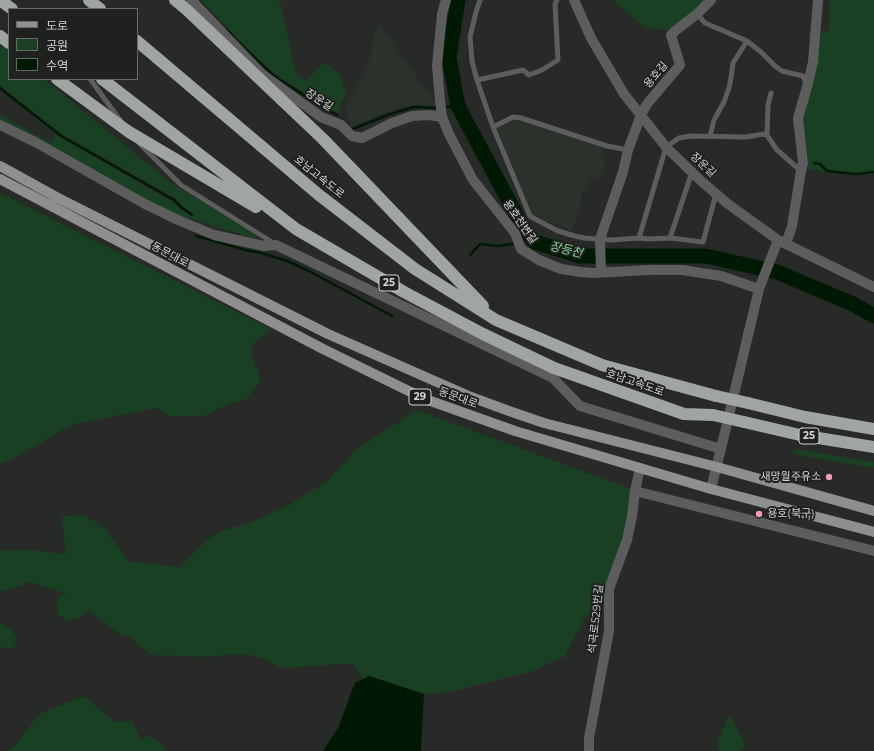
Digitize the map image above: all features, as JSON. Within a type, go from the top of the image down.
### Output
[{"type":"highway","points":[[0,0],[11,8]]},
{"type":"highway","points":[[89,0],[99,8]]},
{"type":"highway","name":"호남고속도로","points":[[175,0],[323,139],[496,320]]},
{"type":"highway","points":[[0,36],[8,42]]},
{"type":"highway","name":"호남고속도로","points":[[138,42],[319,195],[415,269],[496,320],[602,365],[716,396],[805,417],[874,429]]},
{"type":"highway","name":"호남고속도로","points":[[58,80],[128,132],[404,292],[483,334],[554,368],[684,414],[713,415],[800,435],[874,447]]},
{"type":"highway","name":"호남고속도로","points":[[103,80],[296,229],[404,292]]},
{"type":"main road","name":"동문대로","points":[[0,166],[58,198],[328,334],[471,397],[544,423],[717,467],[874,511]]},
{"type":"main road","name":"동문대로","points":[[0,179],[323,349],[425,400],[515,431],[711,489],[874,532]]},
{"type":"street","name":"장운길","points":[[191,0],[262,74],[321,118],[341,125],[352,136],[362,138],[412,116],[428,115],[442,117]]},
{"type":"street","points":[[442,117],[437,66],[442,14],[446,0]]},
{"type":"street","name":"장운길","points":[[574,0],[591,38],[624,94],[666,147],[692,172],[716,194],[780,243],[874,287]]},
{"type":"street","name":"용호길","points":[[641,115],[647,104],[680,65],[671,35],[697,14],[711,0]]},
{"type":"street","points":[[711,489],[760,286],[780,243],[792,226],[803,163],[798,118],[808,88],[813,62],[816,1]]},
{"type":"street","points":[[600,270],[600,242],[623,172],[628,150],[641,115]]},
{"type":"street","name":"용호천변길","points":[[442,117],[449,134],[473,180],[511,228],[521,249],[538,260],[561,269],[581,272],[600,270],[682,270],[721,276],[760,286]]},
{"type":"street","points":[[0,125],[35,142],[145,204],[178,220],[214,235],[264,246],[276,245],[553,378],[580,406],[721,449]]},
{"type":"street","name":"석곡로529번길","points":[[589,751],[589,738],[609,631],[609,589],[627,540],[640,468]]},
{"type":"street","points":[[635,491],[874,551]]},
{"type":"lane","points":[[480,0],[470,36],[472,61],[493,127],[530,216],[558,231],[600,242],[639,238],[670,238],[703,242],[716,194]]},
{"type":"lane","points":[[477,80],[523,70],[528,75],[542,70],[558,60],[555,4],[557,0]]},
{"type":"lane","points":[[697,14],[706,23],[714,28],[747,41],[782,71],[803,76],[808,88]]},
{"type":"lane","points":[[710,136],[714,120],[724,102],[729,88],[733,63],[747,41]]},
{"type":"lane","points":[[91,80],[128,132],[181,185],[276,245]]},
{"type":"lane","points":[[771,93],[768,105],[767,135],[777,150],[801,171]]},
{"type":"lane","points":[[493,127],[513,117],[521,118],[607,146],[628,150]]},
{"type":"lane","points":[[639,238],[666,147],[679,138],[691,136],[746,137],[763,134],[767,135]]},
{"type":"lane","points":[[670,238],[692,172]]},
{"type":"shaded area","points":[[378,22],[437,105],[414,105],[388,111],[351,127],[345,109],[367,68]]},
{"type":"shaded area","points":[[512,120],[521,120],[603,148],[604,173],[591,180],[582,193],[579,216],[571,230],[532,214],[497,129],[498,126]]},
{"type":"green space","points":[[201,0],[279,0],[288,36],[293,65],[296,72],[306,81],[322,64],[329,65],[337,72],[346,94],[338,113],[275,74],[243,44]]},
{"type":"green space","points":[[613,0],[707,0],[695,11],[668,30],[644,27]]},
{"type":"green space","points":[[830,0],[874,0],[874,174],[839,174],[808,169],[808,158],[802,118],[818,32],[829,31]]},
{"type":"green space","points":[[0,44],[8,50],[8,80],[45,80],[176,187],[202,201],[258,237],[256,239],[177,215],[0,122],[0,115],[51,143],[56,134],[172,202],[180,209],[191,215],[192,212],[175,198],[62,134],[0,86]]},
{"type":"green space","points":[[0,193],[271,329],[251,346],[253,360],[260,377],[256,387],[246,399],[232,403],[203,416],[169,416],[157,408],[71,425],[19,456],[0,464]]},
{"type":"green space","points":[[417,410],[631,489],[624,538],[605,586],[606,596],[597,599],[577,631],[564,657],[533,671],[445,693],[424,694],[369,676],[363,679],[353,664],[282,668],[260,657],[237,654],[208,657],[150,655],[128,635],[123,637],[88,610],[82,617],[67,621],[58,614],[56,605],[60,596],[67,594],[30,582],[0,592],[0,549],[3,551],[28,550],[66,554],[62,516],[84,515],[104,528],[129,561],[179,567],[212,536],[224,530],[247,524],[291,504],[327,481],[357,449]]},
{"type":"green space","points":[[796,449],[874,462],[874,468],[793,454]]},
{"type":"green space","points":[[0,623],[11,629],[17,639],[14,647],[6,649],[0,647]]},
{"type":"green space","points":[[84,696],[115,722],[132,721],[142,741],[148,735],[160,743],[168,751],[4,751],[13,748],[40,713]]},
{"type":"green space","points":[[730,715],[746,747],[739,751],[719,751],[718,741]]},
{"type":"water","points":[[369,676],[424,694],[421,751],[323,751],[338,728],[355,683]]},
{"type":"waterway","name":"장등천","points":[[458,0],[449,57],[458,106],[526,233],[535,242],[580,256],[706,256],[777,272],[853,304],[874,316]]},
{"type":"waterway","points":[[226,29],[274,76],[337,115]]},
{"type":"waterway","points":[[0,88],[61,136],[174,200],[192,215]]},
{"type":"waterway","points":[[444,107],[458,106]]},
{"type":"waterway","points":[[353,129],[390,114],[414,107],[437,108]]},
{"type":"waterway","points":[[814,163],[820,164],[827,171],[856,174],[874,172]]},
{"type":"waterway","points":[[522,241],[526,233]]},
{"type":"waterway","points":[[196,236],[287,261],[309,271],[392,316]]},
{"type":"waterway","points":[[470,255],[480,244],[497,246],[513,244]]},
{"type":"place","name":"새망월주유소","points":[[829,477]]},
{"type":"place","name":"용호(북구)","points":[[759,514]]}]
